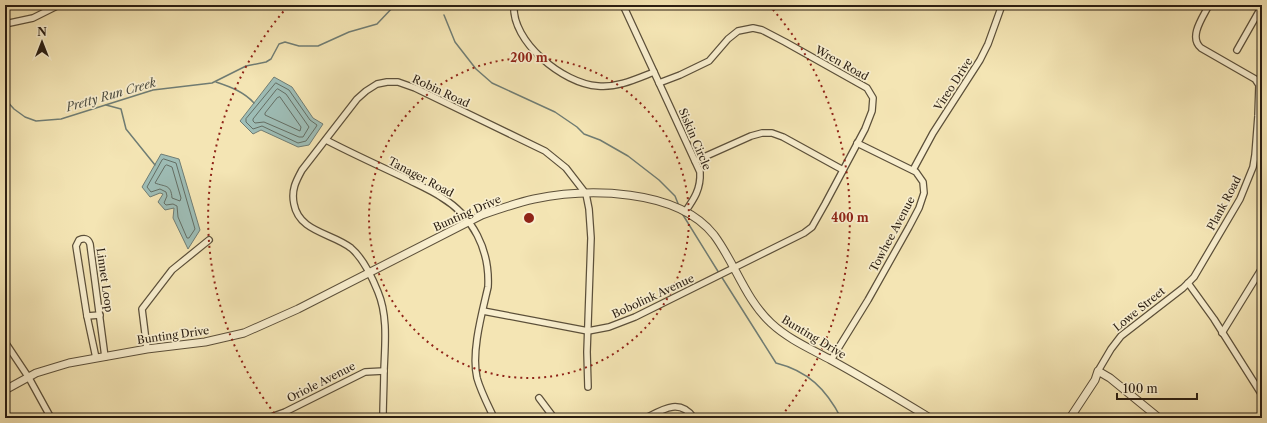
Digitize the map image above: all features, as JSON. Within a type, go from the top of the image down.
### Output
[{"type":"street","points":[[5,24],[33,18],[59,5]]},
{"type":"street","points":[[514,5],[515,21],[525,40],[550,65],[571,79],[586,85],[605,86],[634,80],[654,72]]},
{"type":"street","name":"Siskin Circle","points":[[623,5],[700,172],[700,183],[694,199],[685,212]]},
{"type":"street","name":"Vireo Drive","points":[[913,170],[933,134],[980,60],[988,44],[1002,5]]},
{"type":"street","name":"Plank Road","points":[[1188,283],[1197,271],[1240,199],[1253,167],[1257,145],[1260,90],[1257,82],[1255,79],[1201,48],[1196,42],[1195,34],[1209,5]]},
{"type":"street","points":[[1237,50],[1259,18],[1262,6]]},
{"type":"street","name":"Wren Road","points":[[659,83],[709,61],[724,43],[738,31],[752,28],[762,30],[867,88],[873,98],[874,107],[857,143],[822,210],[808,230],[733,268]]},
{"type":"street","name":"Robin Road","points":[[383,418],[385,316],[378,292],[364,262],[356,252],[308,226],[301,219],[294,207],[293,196],[296,181],[310,159],[357,99],[366,90],[382,83],[398,82],[415,88],[545,151],[566,168],[586,194],[590,216],[591,238],[588,387]]},
{"type":"street","points":[[695,161],[751,136],[762,133],[772,133],[843,170]]},
{"type":"street","name":"Tanager Road","points":[[326,140],[441,197],[456,207],[474,228],[481,242],[487,262],[488,287],[476,355],[476,370],[479,384],[494,418]]},
{"type":"street","name":"Towhee Avenue","points":[[831,360],[881,278],[919,208],[924,193],[924,186],[919,175],[913,170],[857,143]]},
{"type":"street","name":"Bunting Drive","points":[[5,390],[28,378],[58,366],[147,349],[205,342],[244,334],[468,222],[505,207],[549,197],[586,194],[620,195],[647,198],[669,204],[702,223],[712,234],[757,307],[773,325],[799,342],[867,380],[930,418]]},
{"type":"street","name":"Linnet Loop","points":[[96,358],[87,316],[76,246],[79,240],[84,239],[88,240],[90,244],[105,357]]},
{"type":"street","points":[[147,349],[142,309],[172,270],[210,240]]},
{"type":"street","name":"Bobolink Avenue","points":[[483,311],[588,330],[609,327],[623,322],[733,268]]},
{"type":"street","points":[[1222,333],[1262,268]]},
{"type":"street","points":[[1188,283],[1262,394]]},
{"type":"street","name":"Lowe Street","points":[[1070,418],[1095,380],[1098,371],[1111,349],[1121,336],[1188,283]]},
{"type":"street","points":[[87,316],[100,315]]},
{"type":"street","points":[[7,345],[51,418]]},
{"type":"street","name":"Oriole Avenue","points":[[268,418],[285,412],[365,372],[384,371]]},
{"type":"street","points":[[1098,371],[1110,378],[1159,418]]},
{"type":"street","points":[[539,398],[554,418]]},
{"type":"street","points":[[646,418],[666,408],[674,407],[685,410],[694,418]]},
{"type":"water","points":[[274,77],[292,87],[313,118],[323,124],[309,145],[298,147],[261,130],[253,134],[240,121]]},
{"type":"water","points":[[161,154],[179,159],[200,230],[188,249],[173,218],[174,208],[165,210],[158,202],[163,194],[160,193],[150,197],[142,187]]},
{"type":"waterway","name":"Pretty Run Creek","points":[[5,99],[14,109],[25,117],[36,121],[61,119],[153,90],[212,83],[246,66],[266,62],[271,59],[279,44],[285,42],[299,46],[318,46],[349,32],[377,24],[395,5]]},
{"type":"waterway","points":[[444,15],[455,42],[476,69],[492,83],[555,112],[577,127],[584,134],[600,140],[628,156],[659,180],[675,196],[679,206]]},
{"type":"waterway","points":[[216,82],[237,90],[254,103]]},
{"type":"waterway","points":[[106,105],[121,109],[126,129],[155,165]]},
{"type":"waterway","points":[[683,215],[719,273]]},
{"type":"waterway","points":[[721,276],[776,363],[787,366],[807,376],[829,398],[841,418]]}]
